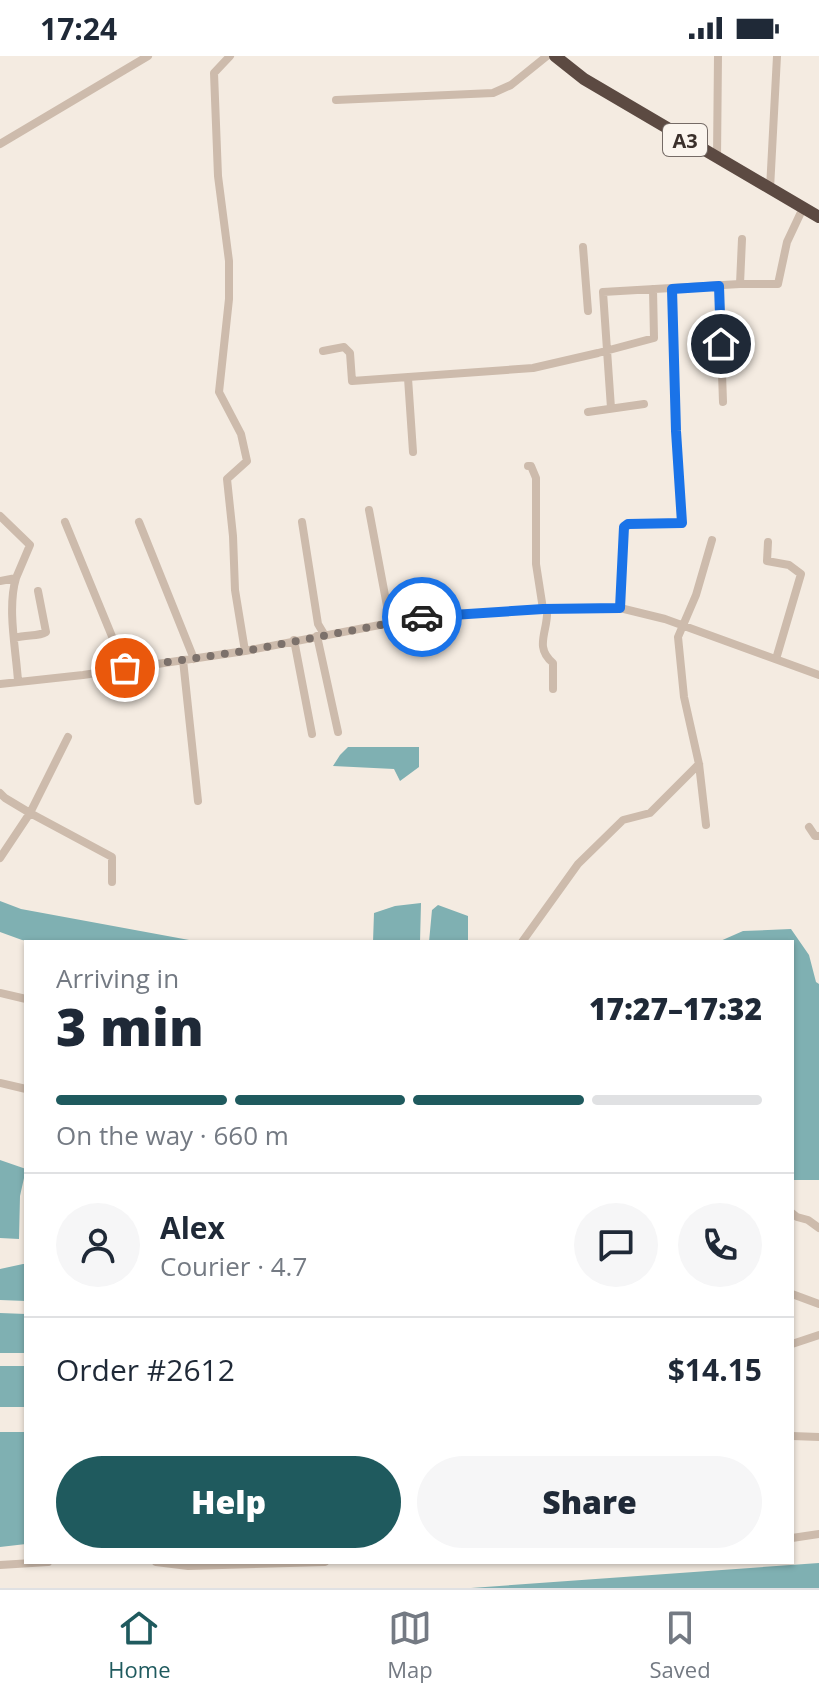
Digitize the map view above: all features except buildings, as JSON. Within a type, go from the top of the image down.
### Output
[{"type":"highway","name":"A3","points":[[555,56],[584,79],[819,217]]},
{"type":"street","points":[[230,56],[214,73],[218,176],[229,261],[229,299],[219,392],[241,434],[247,461],[227,479],[235,590],[245,651]]},
{"type":"street","points":[[336,100],[493,93],[511,85],[547,56]]},
{"type":"street","points":[[717,158],[718,56]]},
{"type":"street","points":[[770,189],[777,56]]},
{"type":"street","points":[[0,144],[145,57]]},
{"type":"street","points":[[586,294],[778,284],[787,242],[803,208]]},
{"type":"street","points":[[740,284],[742,239]]},
{"type":"street","points":[[583,247],[588,311]]},
{"type":"street","points":[[719,286],[723,402]]},
{"type":"street","points":[[323,351],[344,347],[350,353],[352,381],[533,368],[654,338],[653,289]]},
{"type":"street","points":[[620,608],[624,527],[628,524],[682,523],[672,289]]},
{"type":"street","points":[[603,292],[611,408]]},
{"type":"street","points":[[408,378],[413,452]]},
{"type":"street","points":[[588,412],[644,404]]},
{"type":"street","points":[[528,466],[531,466],[536,478],[536,564],[548,614],[542,644],[544,654],[553,663],[553,689]]},
{"type":"street","points":[[369,510],[390,622]]},
{"type":"street","points":[[0,516],[30,545],[13,589],[18,681]]},
{"type":"street","points":[[65,522],[125,668]]},
{"type":"street","points":[[139,522],[194,659]]},
{"type":"street","points":[[302,522],[338,732]]},
{"type":"street","points":[[706,825],[699,764],[684,697],[678,637],[696,595],[712,540]]},
{"type":"street","points":[[768,542],[767,561],[789,565],[801,574],[776,659]]},
{"type":"street","points":[[0,581],[16,578]]},
{"type":"street","points":[[15,638],[46,632],[38,591]]},
{"type":"street","points":[[0,684],[245,651],[421,617],[620,608],[665,619],[819,675]]},
{"type":"street","points":[[294,640],[312,734]]},
{"type":"street","points":[[183,660],[198,801]]},
{"type":"street","points":[[0,858],[30,813],[68,737]]},
{"type":"street","points":[[523,940],[578,864],[623,820],[650,813],[699,764]]},
{"type":"street","points":[[0,793],[30,813],[112,857],[112,882]]},
{"type":"street","points":[[809,827],[815,836],[819,836]]},
{"type":"street","points":[[0,993],[24,999]]},
{"type":"street","points":[[0,1083],[24,1089]]},
{"type":"street","points":[[794,1215],[819,1228]]},
{"type":"street","points":[[794,1295],[819,1304]]},
{"type":"street","points":[[794,1343],[819,1335]]},
{"type":"street","points":[[794,1436],[819,1437]]},
{"type":"street","points":[[794,1538],[819,1534]]},
{"type":"street","points":[[0,1565],[24,1564]]},
{"type":"street","points":[[178,1564],[263,1564]]},
{"type":"water","points":[[348,747],[419,747],[419,767],[400,781],[394,769],[333,766]]},
{"type":"water","points":[[0,901],[21,909],[189,940],[24,940],[0,932]]},
{"type":"water","points":[[421,903],[420,940],[373,940],[374,913],[395,906]]},
{"type":"water","points":[[438,905],[468,916],[468,940],[429,940],[432,910]]},
{"type":"water","points":[[791,929],[809,955],[819,984],[819,1180],[794,1180],[794,940],[723,940],[743,931]]},
{"type":"water","points":[[0,1160],[24,1168],[24,1178],[20,1196],[19,1239],[0,1238]]},
{"type":"water","points":[[24,1264],[24,1301],[0,1300],[0,1269]]},
{"type":"water","points":[[0,1313],[24,1314],[24,1353],[0,1353]]},
{"type":"water","points":[[0,1366],[24,1366],[24,1407],[0,1407]]},
{"type":"water","points":[[0,1432],[24,1432],[24,1544],[0,1547]]},
{"type":"water","points":[[819,1563],[819,1588],[471,1588]]},
{"type":"way so far","points":[[125,668],[245,651],[422,617]]},
{"type":"route","points":[[422,617],[543,609],[620,608],[624,527],[628,524],[682,523],[672,289],[719,286],[721,344]]}]
